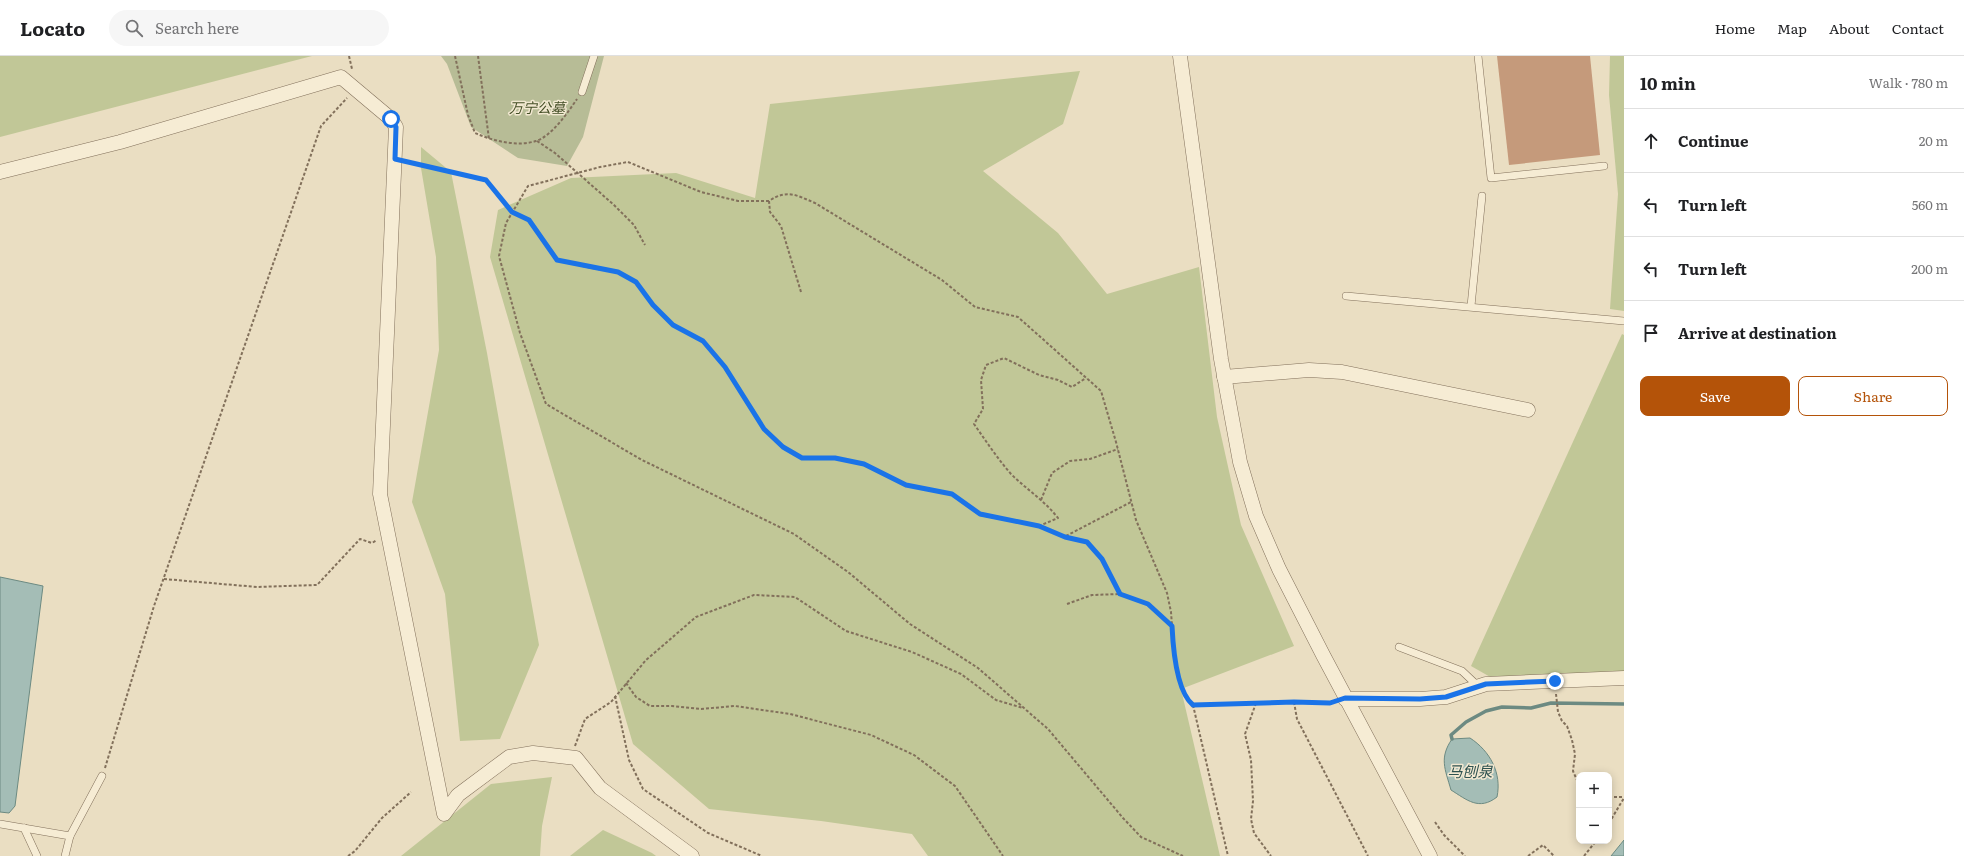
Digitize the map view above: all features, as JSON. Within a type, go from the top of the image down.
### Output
[{"type":"street","points":[[1180,56],[1224,377],[1240,462],[1256,516],[1279,569],[1345,698],[1430,856]]},
{"type":"street","points":[[0,172],[120,142],[341,77],[391,119],[396,127],[380,494],[444,814],[458,795],[509,757],[533,753],[576,758],[600,788],[692,856]]},
{"type":"street","points":[[1224,377],[1309,370],[1342,372],[1528,410]]},
{"type":"street","points":[[1345,698],[1420,699],[1446,697],[1493,684],[1624,678]]},
{"type":"lane","points":[[582,92],[594,56]]},
{"type":"lane","points":[[1478,56],[1491,178],[1604,166]]},
{"type":"lane","points":[[1471,306],[1482,196]]},
{"type":"lane","points":[[1346,296],[1471,306],[1624,321]]},
{"type":"lane","points":[[1399,647],[1462,671],[1479,687]]},
{"type":"lane","points":[[65,856],[70,836],[102,776]]},
{"type":"lane","points":[[0,824],[70,836]]},
{"type":"lane","points":[[24,828],[37,856]]},
{"type":"path","points":[[455,56],[468,115],[475,133],[489,139],[516,143],[537,141],[560,123],[582,92]]},
{"type":"path","points":[[478,56],[489,139]]},
{"type":"path","points":[[102,776],[164,579],[321,126],[356,89]]},
{"type":"path","points":[[537,141],[554,153],[634,225],[645,245]]},
{"type":"path","points":[[395,159],[486,180],[512,212],[529,220],[557,260],[618,272],[636,282],[653,305],[673,325],[703,341],[725,367],[764,429],[783,447],[802,458],[835,458],[864,464],[906,485],[952,494],[980,514],[1039,526],[1065,537],[1087,542],[1102,559],[1120,594]]},
{"type":"path","points":[[1183,856],[1141,837],[1123,818],[1048,729],[978,668],[910,624],[848,572],[794,534],[642,460],[546,404],[520,333],[499,256],[506,223],[528,186],[577,173],[628,162],[700,192],[738,201],[768,201],[779,194],[793,194],[815,203],[942,280],[975,307],[1018,317],[1101,391],[1118,449],[1136,520],[1167,593],[1171,612],[1177,669],[1186,699],[1193,705],[1228,856]]},
{"type":"path","points":[[768,201],[770,212],[780,226],[801,292]]},
{"type":"path","points":[[1039,526],[1058,518],[1041,500],[1012,475],[974,424],[983,409],[981,380],[986,365],[1004,358],[1039,375],[1058,380],[1072,387],[1086,378]]},
{"type":"path","points":[[1041,500],[1052,473],[1070,461],[1090,460],[1118,449]]},
{"type":"path","points":[[1065,537],[1096,522],[1131,501]]},
{"type":"path","points":[[164,579],[256,587],[317,585],[360,540],[372,543],[388,534]]},
{"type":"path","points":[[1068,604],[1092,595],[1120,594],[1148,604],[1172,626]]},
{"type":"path","points":[[571,758],[585,719],[610,702],[646,660],[696,617],[754,595],[795,597],[846,631],[912,652],[961,674],[996,700],[1024,708]]},
{"type":"path","points":[[626,683],[636,697],[650,706],[672,706],[701,709],[735,706],[790,714],[871,735],[914,755],[955,786],[1003,856]]},
{"type":"path","points":[[1556,693],[1558,712],[1562,721],[1567,726],[1572,740],[1575,754],[1573,771],[1576,778]]},
{"type":"path","points":[[616,696],[629,760],[643,789],[708,833],[762,856]]},
{"type":"path","points":[[1193,705],[1294,702],[1330,703],[1345,698]]},
{"type":"path","points":[[1294,702],[1297,719],[1368,856]]},
{"type":"path","points":[[1256,703],[1245,734],[1250,760],[1253,801],[1251,819],[1254,833],[1271,856]]},
{"type":"path","points":[[348,856],[355,851],[382,818],[411,792]]},
{"type":"path","points":[[1612,797],[1624,797],[1612,818]]},
{"type":"path","points":[[1435,822],[1444,835],[1465,856]]},
{"type":"path","points":[[1584,856],[1594,844]]},
{"type":"path","points":[[1528,856],[1543,845],[1554,856]]},
{"type":"green space","points":[[0,56],[312,56],[0,137]]},
{"type":"green space","name":"万宁公墓","points":[[441,56],[604,56],[583,137],[567,166],[518,158],[471,127],[447,64]]},
{"type":"green space","points":[[1610,56],[1624,56],[1624,311],[1610,309],[1618,194],[1609,95]]},
{"type":"green space","points":[[1080,71],[1063,124],[983,171],[1058,233],[1107,294],[1199,267],[1217,417],[1241,525],[1294,646],[1181,689],[1220,856],[928,856],[912,834],[821,821],[709,809],[633,744],[490,257],[498,210],[571,178],[676,173],[755,198],[770,104]]},
{"type":"green space","points":[[421,147],[451,172],[487,353],[539,645],[500,739],[460,741],[445,594],[412,502],[439,350],[436,257],[421,168]]},
{"type":"green space","points":[[1622,334],[1624,335],[1624,672],[1492,678],[1471,666]]},
{"type":"green space","points":[[552,777],[542,826],[540,856],[401,856],[491,784]]},
{"type":"green space","points":[[603,830],[652,853],[656,856],[570,856]]},
{"type":"water","points":[[0,577],[43,586],[15,806],[9,813],[0,812]]},
{"type":"water","name":"马刨泉","points":[[1470,738],[1489,756],[1498,779],[1497,797],[1491,801],[1479,804],[1462,797],[1451,790],[1444,764],[1444,758],[1452,739]]},
{"type":"water","points":[[1624,840],[1624,856],[1611,856]]},
{"type":"building","points":[[1497,56],[1590,56],[1600,155],[1509,165]]},
{"type":"waterway","points":[[1452,739],[1451,735],[1466,722],[1486,711],[1502,707],[1531,708],[1551,703],[1624,704]]},
{"type":"route","points":[[391,119],[396,127],[395,159],[431,166],[486,180],[512,212],[529,220],[557,260],[591,268],[618,272],[636,282],[653,305],[673,325],[703,341],[725,367],[744,394],[764,429],[783,447],[802,458],[835,458],[864,464],[906,485],[952,494],[980,514],[1016,523],[1039,526],[1065,537],[1087,542],[1102,559],[1120,594],[1148,604],[1172,626],[1172,639],[1177,669],[1186,699],[1193,705],[1294,702],[1330,703],[1345,698],[1420,699],[1446,697],[1486,684],[1555,681]]}]
